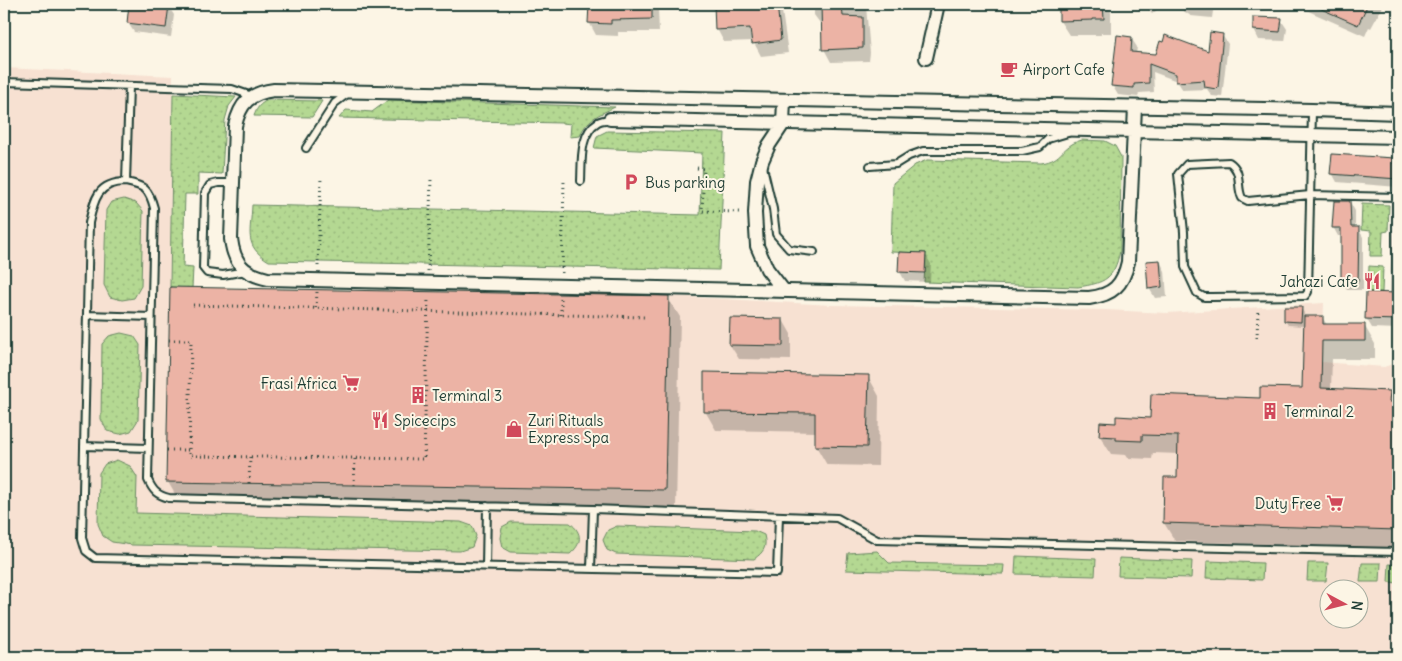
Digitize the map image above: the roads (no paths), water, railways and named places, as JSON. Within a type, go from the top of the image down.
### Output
[{"type":"street","points":[[926,58],[938,4]]},
{"type":"street","points":[[1135,107],[1126,273],[1120,283],[1111,291],[1101,296],[1089,298],[268,279],[256,277],[246,271],[238,262],[233,251],[231,239],[235,126],[243,104],[252,96],[262,91],[361,91],[1312,110],[1398,113]]},
{"type":"street","points":[[784,100],[782,124],[762,161],[757,181],[755,213],[757,246],[767,269],[784,291]]},
{"type":"street","points":[[610,119],[1398,137]]},
{"type":"lane","points":[[4,82],[232,90],[252,96]]},
{"type":"lane","points":[[126,182],[129,86]]},
{"type":"lane","points":[[306,148],[335,104],[347,94],[361,91]]},
{"type":"lane","points":[[1312,110],[1311,136],[1310,195],[1308,263],[1308,292],[1305,296],[1211,297],[1204,297],[1197,293],[1185,267],[1178,174],[1187,164],[1229,162],[1235,166],[1238,173],[1239,192],[1242,198],[1248,200],[1310,195],[1398,197]]},
{"type":"lane","points":[[581,182],[582,149],[589,131],[598,122],[610,119]]},
{"type":"lane","points":[[870,166],[896,164],[909,156],[923,151],[1022,151],[1040,147],[1048,139],[1074,131]]},
{"type":"lane","points":[[762,161],[773,209],[776,234],[789,249],[814,252]]},
{"type":"lane","points":[[779,516],[777,573],[94,558],[86,550],[82,538],[89,224],[92,205],[102,188],[115,182],[126,182],[140,185],[150,192],[154,208],[148,480],[152,490],[158,496],[169,498],[592,509],[837,518],[877,540],[1398,552]]},
{"type":"lane","points":[[233,183],[210,185],[205,193],[203,268],[207,273],[223,275],[246,271]]},
{"type":"lane","points":[[87,316],[151,317]]},
{"type":"lane","points":[[84,446],[148,448]]},
{"type":"lane","points":[[486,567],[487,506]]},
{"type":"lane","points":[[591,569],[592,509]]},
{"type":"place","name":"Airport Cafe","points":[[1009,69]]},
{"type":"place","name":"Bus parking","points":[[631,182]]},
{"type":"place","name":"Jahazi Cafe","points":[[1372,281]]},
{"type":"place","name":"Frasi Africa","points":[[351,383]]},
{"type":"place","name":"Terminal 3","points":[[418,395]]},
{"type":"place","name":"Terminal 2","points":[[1270,411]]},
{"type":"place","name":"Spicecips","points":[[380,420]]},
{"type":"place","name":"Zuri Rituals Express Spa","points":[[514,429]]},
{"type":"place","name":"Duty Free","points":[[1335,503]]}]
